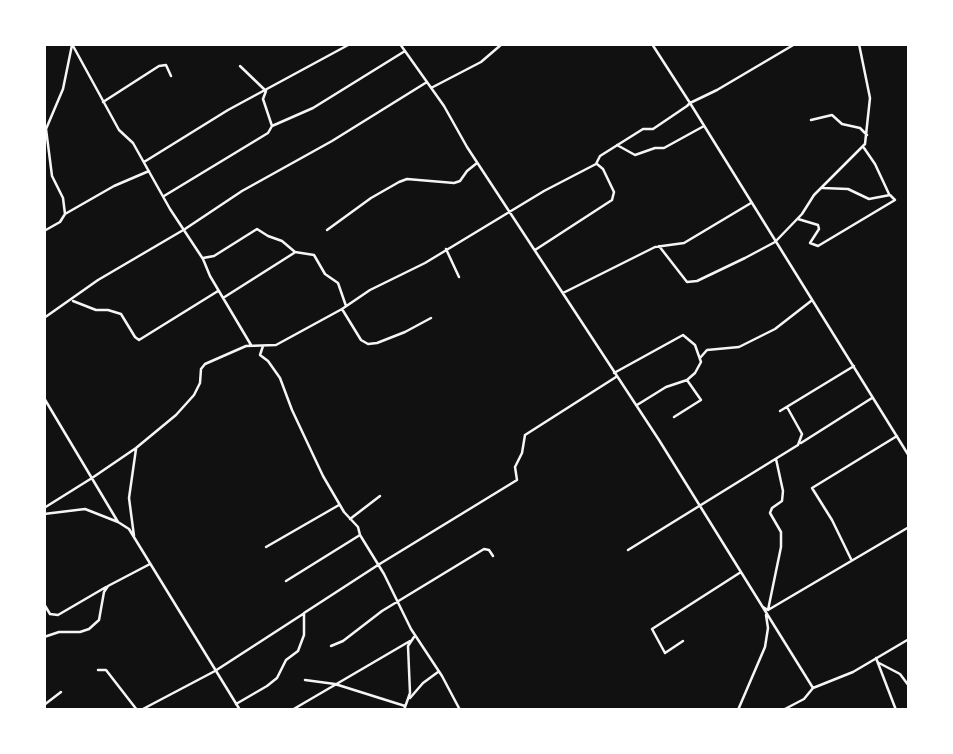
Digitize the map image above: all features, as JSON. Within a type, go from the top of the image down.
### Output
[{"type":"street","points":[[72,44],[119,130],[133,143],[203,258],[218,291],[251,345]]},
{"type":"street","points":[[65,214],[63,198],[52,176],[46,129],[63,89],[72,44]]},
{"type":"street","points":[[144,162],[228,110],[350,44]]},
{"type":"street","points":[[400,44],[636,405],[813,688]]},
{"type":"street","points":[[431,88],[481,62],[502,44]]},
{"type":"street","points":[[652,44],[909,456]]},
{"type":"street","points":[[44,508],[136,448],[176,415],[194,395],[205,364],[251,345],[276,345],[596,164],[600,156],[643,129],[653,129],[690,103],[795,44]]},
{"type":"street","points":[[659,246],[687,282],[697,281],[775,242],[797,219],[814,195],[846,162],[864,148],[870,98],[859,44]]},
{"type":"street","points":[[164,196],[268,133],[272,126],[313,108],[405,51]]},
{"type":"street","points":[[103,102],[159,66],[166,65],[171,76]]},
{"type":"street","points":[[240,66],[266,91]]},
{"type":"street","points":[[44,318],[98,281],[243,191],[332,141],[427,82]]},
{"type":"street","points":[[266,91],[263,99],[272,126]]},
{"type":"street","points":[[811,120],[832,115],[842,124],[860,128],[867,135]]},
{"type":"street","points":[[617,145],[635,155],[655,148],[664,148],[704,126]]},
{"type":"street","points":[[797,219],[818,225],[819,229],[810,243],[818,246],[894,202],[894,196],[890,195],[864,148]]},
{"type":"street","points":[[327,230],[371,198],[399,182],[407,179],[454,183],[460,181],[477,163]]},
{"type":"street","points":[[535,250],[612,200],[614,192],[603,169],[596,164]]},
{"type":"street","points":[[44,231],[60,222],[65,214],[114,186],[149,171]]},
{"type":"street","points":[[823,188],[848,189],[869,199],[890,195]]},
{"type":"street","points":[[563,293],[659,246],[684,243],[752,202]]},
{"type":"street","points":[[203,258],[214,256],[257,229],[282,240],[295,252],[314,255],[325,274],[338,283],[346,306]]},
{"type":"street","points":[[446,249],[458,277]]},
{"type":"street","points":[[223,298],[295,252]]},
{"type":"street","points":[[71,301],[96,310],[121,314],[139,340],[218,291]]},
{"type":"street","points":[[700,358],[708,350],[739,348],[775,328],[811,301]]},
{"type":"street","points":[[342,309],[361,340],[368,344],[405,332],[431,318]]},
{"type":"street","points":[[99,670],[106,670],[139,710],[215,671],[378,565],[517,480],[515,467],[522,453],[525,435],[615,375],[683,335],[695,345],[700,358],[701,362],[695,373],[687,380],[666,387],[636,405]]},
{"type":"street","points":[[263,346],[260,355],[280,378],[313,454],[340,505],[358,527],[416,636],[460,710]]},
{"type":"street","points":[[780,411],[854,366]]},
{"type":"street","points":[[674,417],[701,400],[687,380]]},
{"type":"street","points":[[44,398],[118,522]]},
{"type":"street","points":[[628,550],[873,398]]},
{"type":"street","points":[[787,407],[802,434],[798,445]]},
{"type":"street","points":[[851,559],[832,520],[812,488],[897,436]]},
{"type":"street","points":[[135,539],[129,498],[136,448]]},
{"type":"street","points":[[738,710],[765,647],[768,628],[766,611],[782,547],[781,531],[769,513],[782,501],[783,491],[776,459]]},
{"type":"street","points":[[350,519],[380,496]]},
{"type":"street","points":[[266,547],[340,505]]},
{"type":"street","points":[[44,514],[85,509],[129,529],[240,710]]},
{"type":"street","points":[[766,611],[909,527]]},
{"type":"street","points":[[286,581],[360,535]]},
{"type":"street","points":[[331,646],[343,641],[359,626],[398,601],[484,550],[489,550],[493,556]]},
{"type":"street","points":[[44,604],[50,614],[58,615],[150,564]]},
{"type":"street","points":[[683,641],[665,653],[652,629],[741,572]]},
{"type":"street","points":[[44,637],[54,632],[80,632],[89,629],[99,620],[104,592],[108,586]]},
{"type":"street","points":[[236,704],[277,678],[286,660],[298,651],[304,635],[304,613]]},
{"type":"street","points":[[292,710],[416,636]]},
{"type":"street","points":[[786,709],[804,699],[813,688],[852,672],[909,639]]},
{"type":"street","points":[[305,680],[335,684],[405,708],[410,684],[407,650],[410,641]]},
{"type":"street","points":[[875,657],[896,710]]},
{"type":"street","points":[[877,662],[900,674],[909,686]]},
{"type":"street","points":[[408,701],[423,683],[439,672]]},
{"type":"street","points":[[44,705],[61,692]]}]
